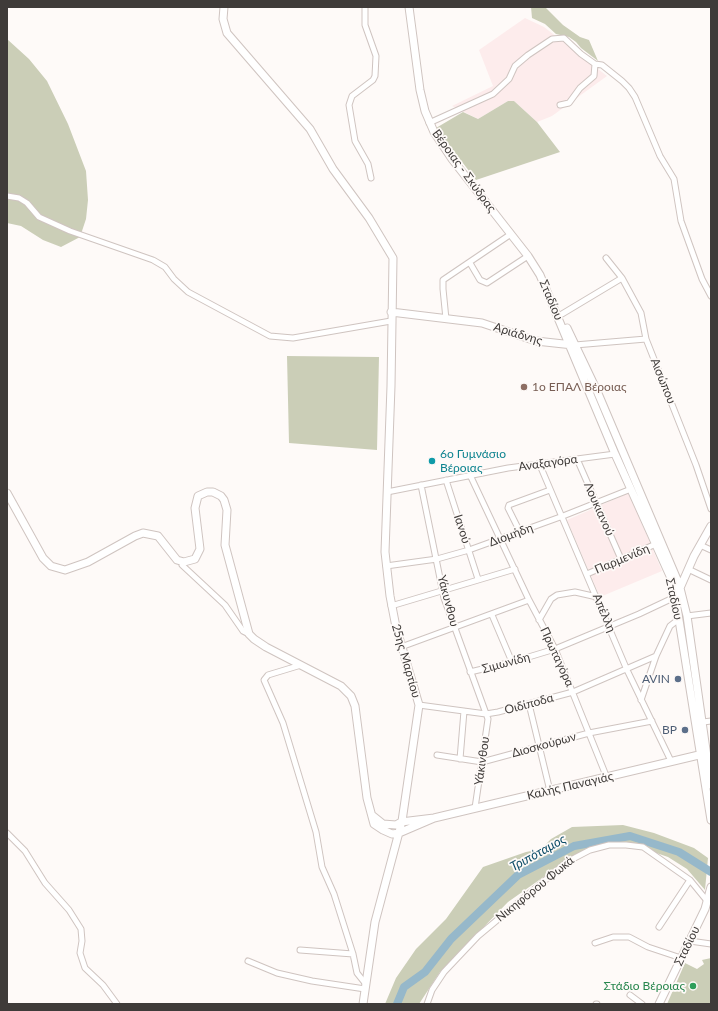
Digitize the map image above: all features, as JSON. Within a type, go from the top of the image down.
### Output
[{"type":"street","name":"25ης Μαρτίου","points":[[224,7],[223,19],[227,33],[310,129],[333,169],[387,246],[393,258],[386,566],[392,606],[401,647],[419,705],[399,833],[376,916],[363,1004]]},
{"type":"street","points":[[365,7],[365,25],[376,56],[376,76],[352,96],[349,105],[355,141],[368,164],[371,178]]},
{"type":"street","name":"Βέροιας - Σκύδρας","points":[[409,7],[420,90],[429,123],[438,140],[528,256],[540,275]]},
{"type":"street","points":[[429,123],[493,94],[509,79],[515,66],[528,55],[552,39],[564,38],[595,64],[602,65],[630,88],[660,156],[674,179],[681,221],[702,279],[711,296]]},
{"type":"street","points":[[560,105],[569,103],[580,88],[594,76],[595,64]]},
{"type":"street","points":[[7,196],[19,198],[27,203],[40,218],[70,231],[153,260],[165,267],[174,279],[188,292],[270,336],[293,338],[391,321]]},
{"type":"street","points":[[446,318],[443,281],[511,234]]},
{"type":"street","points":[[470,263],[480,280],[487,283],[528,256]]},
{"type":"street","name":"Αισώπου","points":[[606,258],[622,278],[641,313],[646,339],[696,465],[711,509]]},
{"type":"street","name":"Σταδίου","points":[[540,275],[545,279],[562,314],[572,344],[615,454],[670,576],[703,754],[711,820]]},
{"type":"street","name":"Σταδίου","points":[[540,275],[572,344],[597,391],[680,589],[687,616],[703,722],[703,754],[711,785]]},
{"type":"street","points":[[562,314],[622,278]]},
{"type":"street","name":"Αριάδνης","points":[[391,312],[446,318],[482,324],[536,341],[572,344],[646,339]]},
{"type":"street","name":"Αναξαγόρα","points":[[387,492],[470,475],[615,454]]},
{"type":"street","name":"Λουκιανού","points":[[577,459],[621,559]]},
{"type":"street","name":"Απέλλη","points":[[539,464],[563,516],[627,670],[671,761]]},
{"type":"street","name":"Πρωταγόρα","points":[[470,475],[529,600],[555,649],[607,778]]},
{"type":"street","name":"Ιανού","points":[[446,480],[478,579]]},
{"type":"street","name":"Υάκυνθου","points":[[421,485],[443,590],[455,629],[486,714]]},
{"type":"street","name":"Διομήδη","points":[[386,566],[437,559],[469,550],[563,516],[631,489]]},
{"type":"street","points":[[520,532],[508,508],[510,505],[550,490]]},
{"type":"street","points":[[7,493],[43,558],[55,568],[64,570],[73,569],[143,533],[156,535],[175,558],[184,562],[196,559],[200,553],[201,541],[195,508],[198,496],[207,492],[217,494],[224,500],[226,506],[225,545],[249,634]]},
{"type":"street","points":[[675,597],[700,544],[711,526]]},
{"type":"street","name":"Παρμενίδη","points":[[587,574],[656,544]]},
{"type":"street","points":[[700,544],[711,550]]},
{"type":"street","points":[[184,562],[182,565],[225,605],[243,631],[258,642],[341,686],[351,696],[354,706],[371,817],[376,826],[390,833],[399,833]]},
{"type":"street","points":[[392,606],[515,569]]},
{"type":"street","points":[[688,569],[711,580]]},
{"type":"street","points":[[539,620],[551,599],[557,595],[575,592],[597,597]]},
{"type":"street","name":"Σιμωνίδη","points":[[470,672],[512,662],[555,649],[675,597]]},
{"type":"street","points":[[401,647],[455,629],[529,600]]},
{"type":"street","points":[[687,616],[711,612]]},
{"type":"street","points":[[492,615],[512,662]]},
{"type":"street","points":[[641,700],[656,656],[670,626],[679,619]]},
{"type":"street","name":"Οιδίποδα","points":[[419,705],[486,714],[573,692],[627,670],[656,656]]},
{"type":"street","points":[[301,665],[268,675],[264,680],[283,723],[316,832],[320,860],[334,894],[353,954],[356,973],[365,986]]},
{"type":"street","points":[[529,704],[550,790]]},
{"type":"street","points":[[460,759],[464,711]]},
{"type":"street","name":"Υάκινθου","points":[[475,808],[488,719],[486,714]]},
{"type":"street","name":"Διοσκούρων","points":[[437,755],[482,762],[589,733],[652,721]]},
{"type":"street","points":[[703,722],[711,721]]},
{"type":"street","name":"Καλής Παναγιάς","points":[[370,810],[374,817],[383,824],[396,825],[401,822],[434,818],[703,754]]},
{"type":"street","name":"Καλής Παναγιάς","points":[[399,833],[434,818]]},
{"type":"street","points":[[7,833],[25,851],[45,883],[69,910],[81,929],[82,941],[80,953],[84,968],[103,985],[117,1004]]},
{"type":"street","name":"Νικηφόρου Φωκά","points":[[427,1004],[432,990],[444,972],[478,936],[563,865],[579,854],[609,845],[643,847],[690,880],[710,901]]},
{"type":"street","points":[[659,927],[690,880]]},
{"type":"street","name":"Σταδίου","points":[[659,1004],[710,901],[711,888]]},
{"type":"street","points":[[596,943],[613,937],[629,937],[648,947],[681,958]]},
{"type":"street","points":[[690,941],[711,944]]},
{"type":"street","points":[[300,950],[353,954]]},
{"type":"street","points":[[248,961],[277,973],[312,981],[365,986]]},
{"type":"street","points":[[630,995],[642,1004]]},
{"type":"shaded area","points":[[525,18],[544,27],[607,76],[552,116],[537,122],[514,101],[508,101],[478,119],[452,106],[493,86],[479,50]]},
{"type":"shaded area","points":[[629,493],[662,571],[600,597],[567,520]]},
{"type":"green space","points":[[531,7],[545,7],[563,25],[580,37],[589,40],[598,61],[569,37],[556,34],[545,24],[532,18]]},
{"type":"green space","points":[[7,39],[29,59],[47,81],[68,124],[86,171],[88,200],[86,219],[80,237],[61,247],[43,240],[21,226],[7,223]]},
{"type":"green space","points":[[508,101],[514,101],[537,122],[560,152],[476,180],[436,128],[463,112],[478,119]]},
{"type":"green space","points":[[287,356],[379,357],[377,450],[289,443]]},
{"type":"green space","points":[[623,825],[654,833],[694,848],[708,858],[705,890],[687,869],[668,857],[636,846],[613,844],[576,854],[508,902],[440,972],[419,1004],[385,1004],[396,978],[416,949],[446,919],[483,867],[526,852],[541,849],[551,839],[572,827]]},
{"type":"green space","name":"Στάδιο Βέροιας","points":[[711,958],[711,1004],[667,1004],[685,963],[697,969],[704,964],[702,960]]},
{"type":"waterway","name":"Τριπόταμος","points":[[397,1004],[404,987],[425,972],[451,939],[518,875],[574,846],[630,836],[679,852],[711,872]]},
{"type":"place","name":"1ο ΕΠΑΛ Βέροιας","points":[[524,387]]},
{"type":"place","name":"6ο Γυμνάσιο Βέροιας","points":[[432,461]]},
{"type":"place","name":"AVIN","points":[[678,679]]},
{"type":"place","name":"BP","points":[[685,730]]},
{"type":"place","name":"Στάδιο Βέροιας","points":[[693,986]]}]
